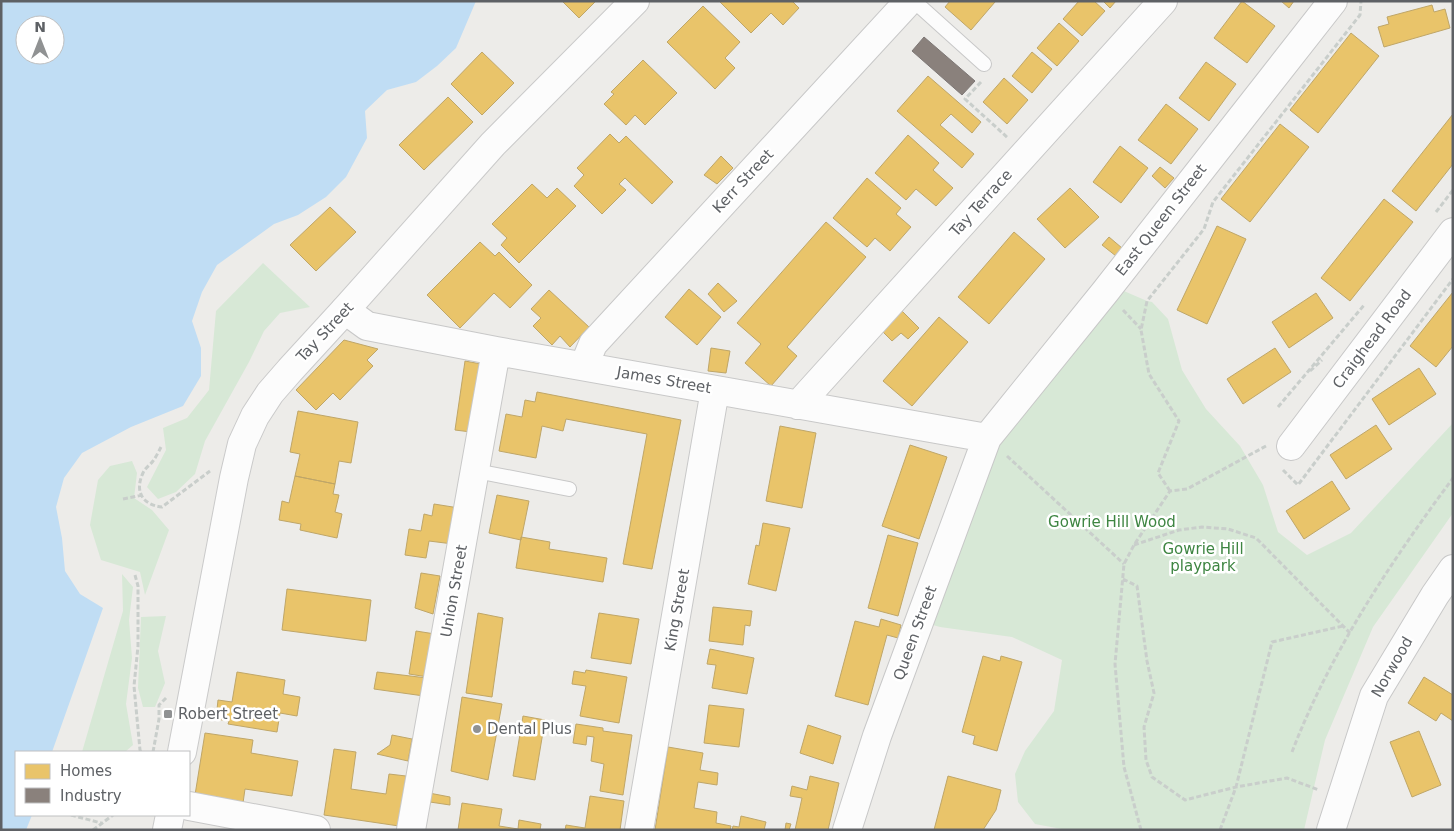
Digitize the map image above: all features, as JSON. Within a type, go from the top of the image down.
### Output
[{"type":"street","name":"Tay Street","points":[[182,751],[234,478],[242,444],[255,416],[270,393],[493,144],[635,1]]},
{"type":"street","name":"Kerr Street","points":[[584,366],[593,344],[909,1]]},
{"type":"street","name":"Tay Terrace","points":[[798,405],[1163,1]]},
{"type":"street","name":"East Queen Street","points":[[997,447],[1105,292],[1333,1]]},
{"type":"street","name":"Craighead Road","points":[[1290,446],[1444,222]]},
{"type":"street","name":"James Street","points":[[345,310],[368,326],[798,405],[997,447]]},
{"type":"street","name":"Union Street","points":[[411,830],[496,351]]},
{"type":"street","name":"King Street","points":[[639,830],[715,390]]},
{"type":"street","name":"Queen Street","points":[[847,830],[880,727],[997,447]]},
{"type":"street","name":"Norwood","points":[[1331,830],[1374,696],[1444,600],[1453,569]]},
{"type":"street","points":[[190,806],[316,830]]},
{"type":"street","points":[[167,830],[170,816]]},
{"type":"lane","points":[[914,1],[985,70]]},
{"type":"lane","points":[[476,471],[569,488]]},
{"type":"path","points":[[1170,491],[1158,473],[1179,421],[1149,374],[1141,330],[1147,301],[1204,229],[1213,202],[1360,15],[1361,1]]},
{"type":"path","points":[[985,70],[965,99],[1025,154]]},
{"type":"path","points":[[1444,222],[1453,190]]},
{"type":"path","points":[[1278,407],[1369,299]]},
{"type":"path","points":[[1140,830],[1124,767],[1115,664],[1124,564],[1134,545],[1170,491],[1187,489],[1290,446]]},
{"type":"path","points":[[161,447],[155,459],[143,473],[139,488],[144,500],[152,506],[162,507],[213,470]]},
{"type":"path","points":[[997,447],[1124,564]]},
{"type":"path","points":[[1292,752],[1302,728],[1350,633],[1390,567],[1453,478]]},
{"type":"path","points":[[123,499],[142,495]]},
{"type":"path","points":[[1134,545],[1179,530],[1202,527],[1228,529],[1256,538],[1350,633]]},
{"type":"path","points":[[135,575],[138,586],[138,646],[134,686],[140,751]]},
{"type":"path","points":[[1123,579],[1137,586],[1147,661],[1154,692],[1144,727],[1146,760],[1152,777],[1185,800],[1236,787],[1287,778],[1324,792]]},
{"type":"path","points":[[1220,830],[1236,787],[1272,642],[1343,626]]},
{"type":"path","points":[[75,816],[101,823]]},
{"type":"path","points":[[93,830],[112,816]]},
{"type":"green space","points":[[263,263],[310,307],[280,313],[264,331],[205,441],[195,474],[176,492],[158,499],[147,487],[166,450],[163,428],[187,418],[209,390],[216,311]]},
{"type":"green space","name":"Gowrie Hill Wood","points":[[1110,285],[1152,302],[1168,319],[1182,370],[1206,409],[1240,446],[1263,485],[1278,532],[1307,555],[1351,533],[1453,423],[1453,513],[1373,627],[1325,740],[1304,830],[1067,830],[1035,824],[1018,802],[1015,774],[1025,751],[1054,711],[1062,660],[1012,637],[940,627],[919,621],[987,438]]},
{"type":"green space","points":[[132,461],[137,473],[134,498],[152,510],[169,530],[145,595],[140,572],[101,560],[90,525],[98,480],[110,466]]},
{"type":"green space","points":[[122,574],[133,587],[129,620],[132,658],[126,704],[133,745],[126,751],[82,751],[123,611]]},
{"type":"green space","points":[[166,616],[158,651],[165,683],[155,707],[143,707],[138,688],[141,617]]},
{"type":"water","points":[[1,1],[476,1],[456,48],[416,82],[387,90],[365,111],[367,138],[346,177],[326,197],[298,215],[274,224],[217,265],[202,292],[192,321],[201,348],[201,376],[183,406],[131,427],[82,453],[64,478],[56,507],[62,538],[65,571],[80,594],[103,608],[52,751],[15,751],[15,816],[32,816],[26,830],[1,830]]},
{"type":"building: Homes","points":[[562,1],[596,1],[579,18]]},
{"type":"building: Homes","points":[[719,1],[792,1],[799,8],[783,25],[771,13],[751,33]]},
{"type":"building: Homes","points":[[950,1],[995,2],[971,30],[945,7]]},
{"type":"building: Homes","points":[[1079,1],[1094,1],[1105,11],[1082,36],[1063,19]]},
{"type":"building: Homes","points":[[1103,1],[1116,1],[1110,8]]},
{"type":"building: Homes","points":[[1242,1],[1275,26],[1247,63],[1214,38]]},
{"type":"building: Homes","points":[[1281,1],[1294,1],[1289,8]]},
{"type":"building: Homes","points":[[1432,5],[1434,12],[1445,9],[1450,28],[1384,47],[1378,27],[1389,24],[1387,17]]},
{"type":"building: Homes","points":[[703,6],[740,42],[725,58],[735,68],[715,89],[667,42]]},
{"type":"building: Homes","points":[[1059,23],[1079,41],[1057,66],[1037,48]]},
{"type":"building: Homes","points":[[1351,33],[1379,56],[1318,133],[1290,110]]},
{"type":"building: Homes","points":[[482,52],[514,83],[482,115],[451,84]]},
{"type":"building: Homes","points":[[1032,52],[1052,69],[1032,93],[1012,76]]},
{"type":"building: Homes","points":[[643,60],[677,93],[645,125],[635,115],[626,125],[604,104],[614,94],[611,92]]},
{"type":"building: Homes","points":[[1206,62],[1236,84],[1209,121],[1179,98]]},
{"type":"building: Homes","points":[[928,76],[981,122],[972,133],[951,114],[940,125],[974,154],[962,168],[897,111]]},
{"type":"building: Homes","points":[[1004,78],[1028,100],[1007,124],[983,102]]},
{"type":"building: Homes","points":[[448,97],[473,122],[424,170],[399,145]]},
{"type":"building: Homes","points":[[1166,104],[1198,129],[1171,164],[1138,140]]},
{"type":"building: Homes","points":[[1453,114],[1453,164],[1416,211],[1392,191]]},
{"type":"building: Homes","points":[[1280,124],[1309,147],[1250,222],[1221,199]]},
{"type":"building: Homes","points":[[610,134],[619,143],[626,136],[673,182],[652,204],[625,178],[619,184],[626,190],[602,214],[574,186],[584,175],[577,168]]},
{"type":"building: Homes","points":[[908,135],[939,163],[933,170],[953,188],[936,206],[916,189],[906,200],[875,173]]},
{"type":"building: Homes","points":[[1120,146],[1148,168],[1121,203],[1093,182]]},
{"type":"building: Homes","points":[[721,156],[733,168],[717,184],[704,175]]},
{"type":"building: Homes","points":[[1160,167],[1174,178],[1165,188],[1152,176]]},
{"type":"building: Homes","points":[[867,178],[901,208],[896,214],[911,227],[890,251],[875,238],[867,247],[833,218]]},
{"type":"building: Homes","points":[[532,184],[547,198],[557,188],[576,206],[519,263],[501,245],[507,238],[492,224]]},
{"type":"building: Homes","points":[[1070,188],[1099,217],[1065,248],[1037,219]]},
{"type":"building: Homes","points":[[1384,199],[1413,222],[1350,301],[1321,278]]},
{"type":"building: Homes","points":[[330,207],[356,232],[316,271],[290,245]]},
{"type":"building: Homes","points":[[826,222],[866,257],[787,347],[797,356],[771,386],[745,363],[761,344],[737,323]]},
{"type":"building: Homes","points":[[1217,226],[1246,239],[1207,324],[1177,310]]},
{"type":"building: Homes","points":[[1014,232],[1045,259],[989,324],[958,297]]},
{"type":"building: Homes","points":[[1109,237],[1122,248],[1116,256],[1102,245]]},
{"type":"building: Homes","points":[[480,242],[495,256],[499,252],[532,285],[510,308],[494,293],[460,328],[427,295]]},
{"type":"building: Homes","points":[[718,283],[737,301],[724,312],[708,294]]},
{"type":"building: Homes","points":[[689,289],[721,317],[697,345],[665,317]]},
{"type":"building: Homes","points":[[549,290],[589,327],[570,347],[560,336],[552,345],[533,326],[541,318],[531,309]]},
{"type":"building: Homes","points":[[1453,292],[1453,346],[1436,367],[1410,346]]},
{"type":"building: Homes","points":[[1316,293],[1333,318],[1289,348],[1272,322]]},
{"type":"building: Homes","points":[[902,311],[919,328],[908,339],[901,333],[892,341],[882,331]]},
{"type":"building: Homes","points":[[939,317],[968,342],[912,406],[883,381]]},
{"type":"building: Homes","points":[[344,340],[378,349],[367,360],[373,366],[340,400],[333,393],[316,410],[296,390]]},
{"type":"building: Homes","points":[[711,348],[730,351],[726,373],[708,371]]},
{"type":"building: Homes","points":[[1275,348],[1291,372],[1243,404],[1227,379]]},
{"type":"building: Homes","points":[[465,361],[481,364],[471,432],[455,430]]},
{"type":"building: Homes","points":[[1419,368],[1436,394],[1389,425],[1372,399]]},
{"type":"building: Homes","points":[[537,392],[681,420],[652,569],[623,564],[647,434],[566,419],[563,431],[542,426],[536,458],[499,451],[506,414],[522,417],[525,400],[535,402]]},
{"type":"building: Homes","points":[[298,411],[358,422],[351,463],[339,461],[335,484],[295,476],[300,454],[290,452]]},
{"type":"building: Homes","points":[[1376,425],[1392,449],[1346,479],[1330,455]]},
{"type":"building: Homes","points":[[780,426],[816,433],[802,508],[766,501]]},
{"type":"building: Homes","points":[[910,445],[947,457],[919,539],[882,526]]},
{"type":"building: Homes","points":[[295,476],[335,484],[333,494],[339,495],[335,512],[342,514],[337,538],[300,530],[301,524],[279,520],[282,501],[289,503]]},
{"type":"building: Homes","points":[[1332,481],[1350,509],[1304,539],[1286,511]]},
{"type":"building: Homes","points":[[497,495],[529,501],[521,540],[489,533]]},
{"type":"building: Homes","points":[[434,504],[459,508],[453,544],[429,541],[426,558],[405,555],[409,529],[421,531],[424,514],[432,516]]},
{"type":"building: Homes","points":[[763,523],[790,528],[776,591],[748,584],[756,545],[759,546]]},
{"type":"building: Homes","points":[[888,535],[918,543],[898,616],[868,608]]},
{"type":"building: Homes","points":[[521,537],[550,542],[549,549],[607,558],[603,582],[516,568]]},
{"type":"building: Homes","points":[[421,573],[440,576],[433,614],[415,608]]},
{"type":"building: Homes","points":[[287,589],[371,600],[366,641],[282,630]]},
{"type":"building: Homes","points":[[713,607],[752,611],[750,626],[745,625],[743,645],[709,641]]},
{"type":"building: Homes","points":[[478,613],[503,618],[492,697],[466,693]]},
{"type":"building: Homes","points":[[599,613],[639,619],[631,664],[591,658]]},
{"type":"building: Homes","points":[[881,619],[901,625],[898,638],[887,635],[868,705],[835,696],[855,621],[879,627]]},
{"type":"building: Homes","points":[[416,631],[435,634],[428,677],[409,674]]},
{"type":"building: Homes","points":[[710,649],[754,658],[747,694],[712,688],[716,665],[707,664]]},
{"type":"building: Homes","points":[[983,656],[1000,661],[1001,656],[1022,662],[997,751],[973,744],[975,736],[962,732]]},
{"type":"building: Homes","points":[[586,670],[627,677],[619,723],[580,716],[586,686],[572,684],[574,671],[585,673]]},
{"type":"building: Homes","points":[[237,672],[285,680],[283,694],[300,697],[297,716],[280,713],[277,732],[228,724],[229,721],[216,719],[218,700],[232,702]]},
{"type":"building: Homes","points":[[377,672],[427,678],[424,696],[374,689]]},
{"type":"building: Homes","points":[[1424,677],[1453,695],[1453,721],[1441,713],[1436,721],[1408,703]]},
{"type":"building: Homes","name":"Dental Plus","points":[[462,697],[502,704],[488,780],[451,771]]},
{"type":"building: Homes","points":[[709,705],[744,709],[739,747],[704,743]]},
{"type":"building: Homes","points":[[523,716],[545,720],[535,780],[513,776]]},
{"type":"building: Homes","points":[[576,724],[603,728],[603,731],[632,735],[623,795],[600,791],[604,764],[591,761],[594,737],[587,736],[586,745],[573,743]]},
{"type":"building: Homes","points":[[808,725],[841,736],[833,764],[800,753]]},
{"type":"building: Homes","points":[[1419,731],[1441,785],[1412,797],[1390,742]]},
{"type":"building: Homes","points":[[205,733],[253,740],[251,753],[298,761],[292,796],[245,789],[243,803],[195,795]]},
{"type":"building: Homes","points":[[392,735],[412,739],[408,761],[377,754],[390,745]]},
{"type":"building: Homes","points":[[668,747],[703,753],[700,770],[718,773],[717,785],[698,782],[694,808],[717,812],[716,823],[731,826],[730,830],[655,830]]},
{"type":"building: Homes","points":[[334,749],[356,752],[351,789],[386,794],[389,774],[406,776],[399,826],[324,815]]},
{"type":"building: Homes","points":[[810,776],[839,783],[828,830],[795,830],[802,798],[790,796],[792,786],[807,790]]},
{"type":"building: Homes","points":[[948,776],[1001,790],[996,810],[983,830],[934,830]]},
{"type":"building: Homes","points":[[429,793],[450,797],[450,805],[430,802]]},
{"type":"building: Homes","points":[[590,796],[624,801],[620,830],[565,830],[566,825],[585,828]]},
{"type":"building: Homes","points":[[462,803],[502,809],[499,826],[518,829],[519,820],[541,824],[540,830],[458,830]]},
{"type":"building: Homes","points":[[741,816],[766,822],[764,830],[732,830],[733,826],[739,827]]},
{"type":"building: Homes","points":[[786,823],[791,824],[789,830],[785,830]]},
{"type":"building: Industry","points":[[924,37],[975,81],[962,95],[912,51]]},
{"type":"place","name":"Robert Street","points":[[168,714]]},
{"type":"place","name":"Dental Plus","points":[[477,729]]},
{"type":"park label","name":"Gowrie Hill playpark","points":[[1203,558]]}]
